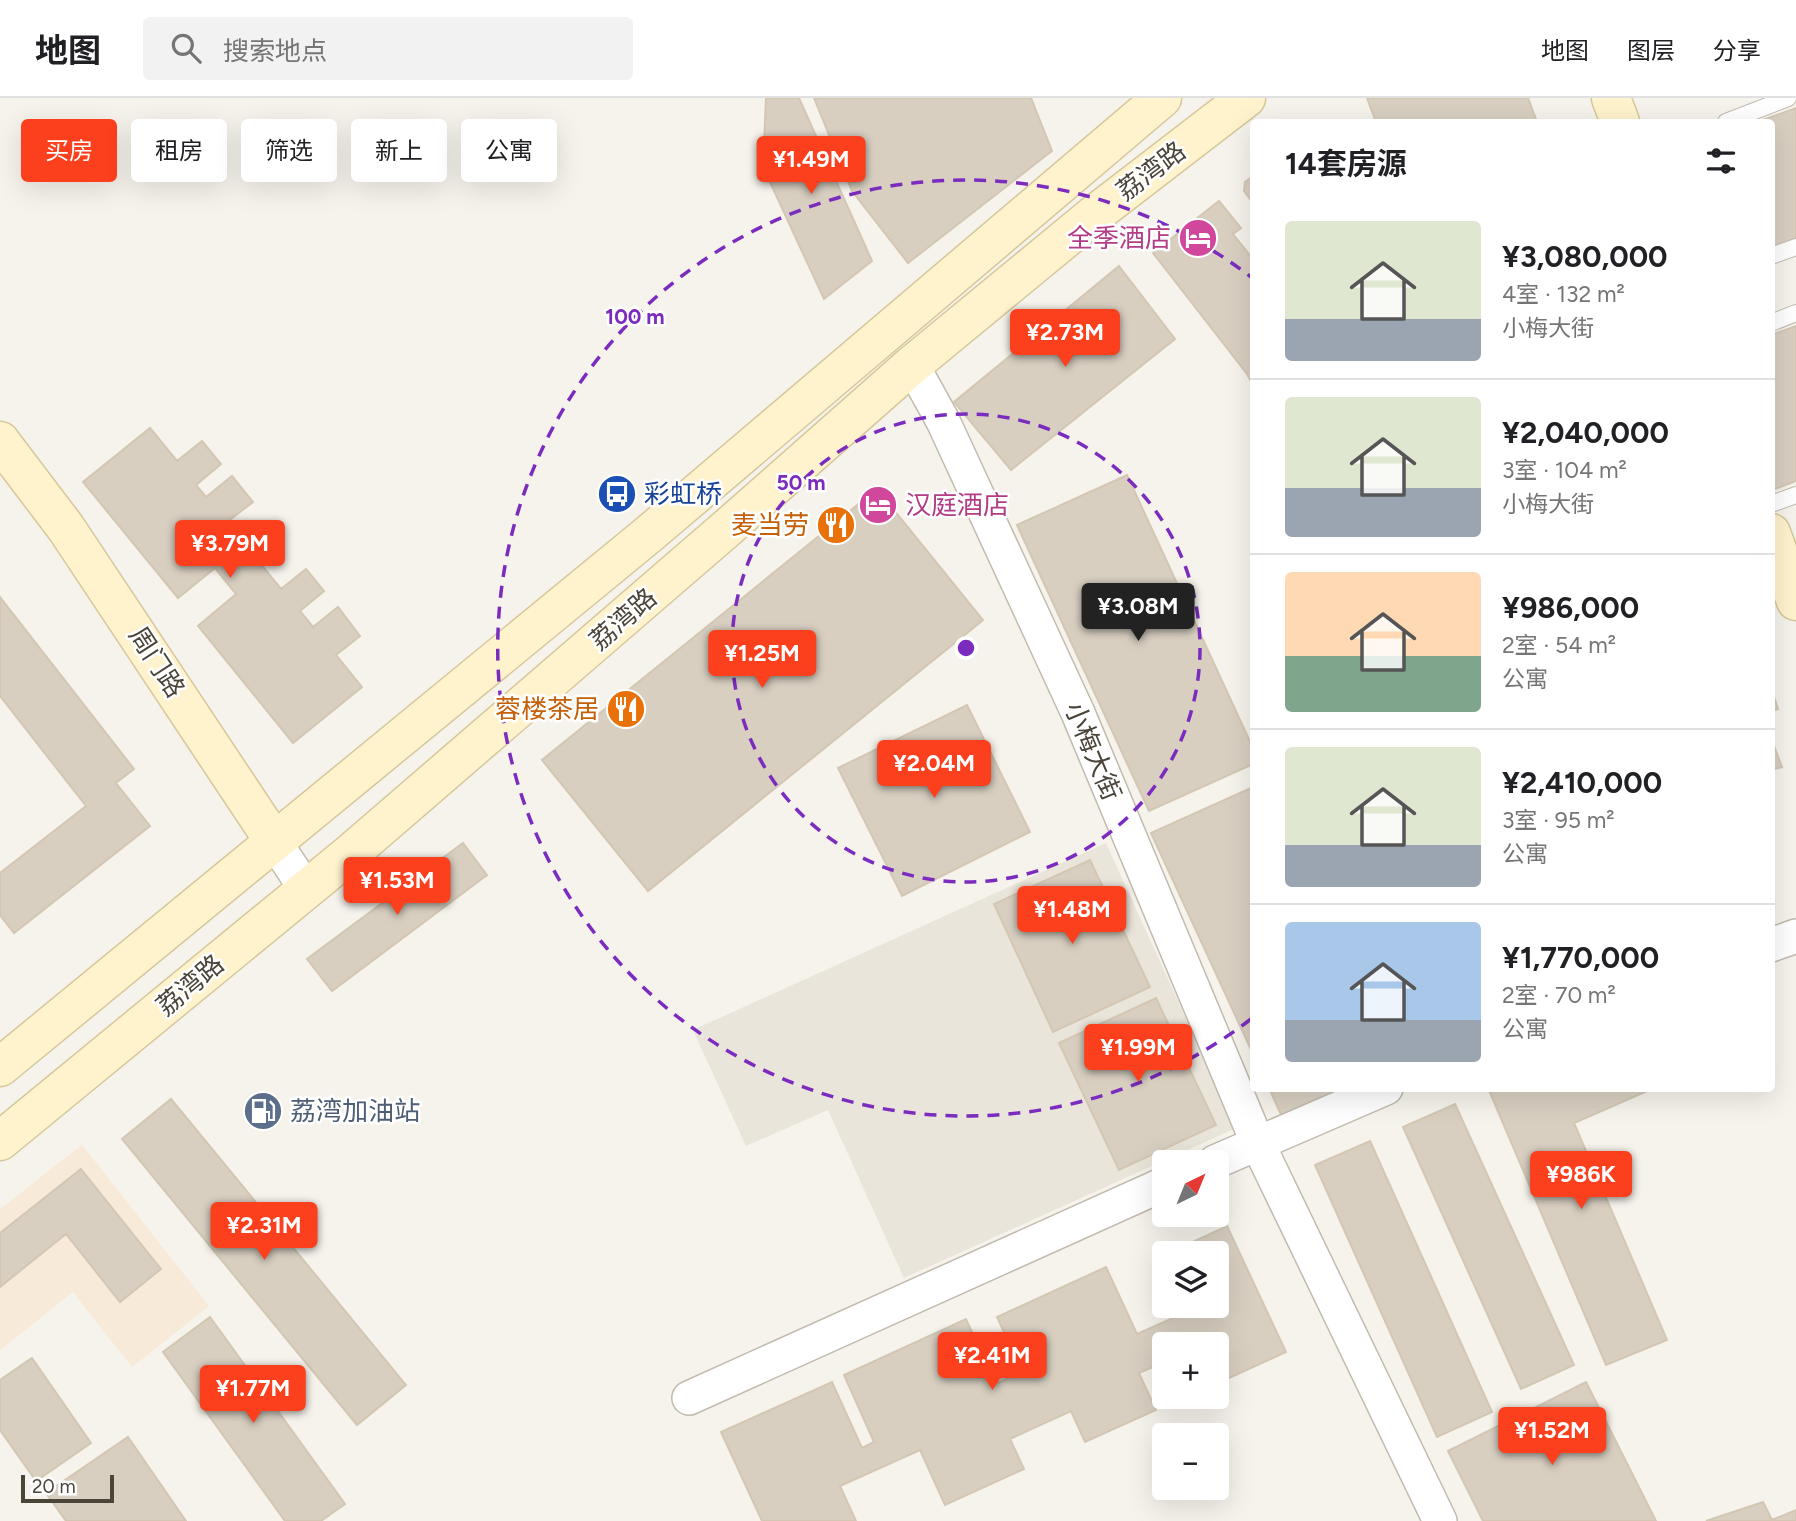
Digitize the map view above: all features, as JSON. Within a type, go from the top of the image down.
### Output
[{"type":"main road","name":"荔湾路","points":[[0,1067],[660,525],[1162,98]]},
{"type":"main road","name":"荔湾路","points":[[0,1141],[363,843],[912,365],[1094,215],[1246,98]]},
{"type":"main road","points":[[1611,98],[1619,119]]},
{"type":"main road","name":"周门路","points":[[0,441],[66,528],[274,841]]},
{"type":"main road","points":[[1775,544],[1796,601]]},
{"type":"street","name":"小梅大街","points":[[912,365],[943,421],[1078,713],[1258,1144],[1440,1521]]},
{"type":"street","name":"周门路","points":[[274,841],[306,889]]},
{"type":"street","points":[[1775,944],[1796,936]]},
{"type":"street","points":[[1229,1156],[1377,1092]]},
{"type":"street","points":[[689,1398],[1152,1189]]},
{"type":"lane","points":[[1734,119],[1788,98]]},
{"type":"lane","points":[[1775,255],[1796,247]]},
{"type":"lane","points":[[1775,321],[1796,313]]},
{"type":"lane","points":[[1775,503],[1796,495]]},
{"type":"shaded area","points":[[1106,843],[1236,1128],[1187,1150],[1152,1150],[1152,1166],[904,1278],[828,1110],[746,1146],[693,1030]]},
{"type":"shaded area","points":[[82,1145],[209,1306],[132,1367],[73,1292],[0,1350],[0,1209]]},
{"type":"building","points":[[766,98],[799,98],[872,261],[824,299],[763,167]]},
{"type":"building","points":[[814,98],[1031,98],[1052,151],[908,263],[852,191]]},
{"type":"building","points":[[1367,98],[1528,98],[1536,119],[1375,119]]},
{"type":"building","points":[[1796,108],[1796,241],[1775,248],[1775,119],[1765,119]]},
{"type":"building","points":[[1250,178],[1250,199],[1244,191],[1245,182]]},
{"type":"building","points":[[1219,201],[1241,228],[1233,234],[1250,255],[1250,380],[1247,374],[1153,253]]},
{"type":"building","points":[[1119,266],[1175,339],[1011,470],[954,402]]},
{"type":"building","points":[[1796,326],[1796,481],[1775,489],[1775,334]]},
{"type":"building","points":[[150,428],[177,461],[202,441],[221,464],[196,485],[206,497],[232,476],[253,502],[227,522],[281,589],[306,569],[324,591],[300,611],[313,627],[338,607],[360,636],[336,655],[362,687],[293,743],[198,626],[236,594],[215,568],[178,598],[83,482]]},
{"type":"building","points":[[1127,475],[1250,742],[1250,765],[1149,811],[1017,525]]},
{"type":"building","points":[[877,489],[983,620],[648,891],[542,760]]},
{"type":"building","points":[[0,597],[134,769],[116,783],[150,826],[14,933],[0,915],[0,873],[86,806],[0,696]]},
{"type":"building","points":[[967,705],[1030,832],[902,896],[838,768]]},
{"type":"building","points":[[1775,749],[1782,767],[1775,769]]},
{"type":"building","points":[[1250,788],[1250,1048],[1151,833]]},
{"type":"building","points":[[463,843],[487,875],[332,991],[307,959]]},
{"type":"building","points":[[1090,860],[1150,987],[1053,1032],[994,904]]},
{"type":"building","points":[[1156,998],[1216,1125],[1162,1150],[1152,1150],[1152,1155],[1119,1170],[1059,1043]]},
{"type":"building","points":[[1271,1092],[1342,1092],[1283,1119]]},
{"type":"building","points":[[1490,1092],[1645,1092],[1574,1123],[1667,1340],[1606,1365]]},
{"type":"building","points":[[171,1099],[406,1385],[357,1425],[122,1139]]},
{"type":"building","points":[[1455,1104],[1574,1365],[1521,1389],[1403,1127]]},
{"type":"building","points":[[1370,1141],[1492,1412],[1437,1437],[1315,1165]]},
{"type":"building","points":[[81,1169],[161,1269],[120,1302],[66,1234],[0,1287],[0,1233]]},
{"type":"building","points":[[1227,1227],[1286,1352],[1229,1378],[1229,1332],[1152,1332],[1152,1367],[1139,1373],[1152,1401],[1152,1409],[1156,1410],[1085,1442],[1071,1411],[1010,1439],[1024,1469],[945,1505],[920,1450],[840,1486],[856,1521],[762,1521],[721,1432],[832,1382],[862,1448],[874,1442],[844,1375],[966,1319],[996,1384],[1022,1372],[997,1317],[1106,1267],[1137,1334],[1173,1318],[1229,1318],[1229,1241],[1195,1241]]},
{"type":"building","points":[[210,1317],[345,1504],[321,1521],[285,1521],[163,1352]]},
{"type":"building","points":[[32,1358],[91,1443],[36,1481],[0,1430],[0,1380]]},
{"type":"building","points":[[1586,1382],[1656,1521],[1483,1521],[1448,1451]]},
{"type":"building","points":[[128,1437],[186,1521],[66,1521],[46,1493]]},
{"type":"building","points":[[1763,1502],[1772,1520],[1796,1510],[1796,1521],[1706,1521]]},
{"type":"place","name":"全季酒店","points":[[1198,238]]},
{"type":"place","name":"彩虹桥","points":[[617,494]]},
{"type":"place","name":"汉庭酒店","points":[[878,505]]},
{"type":"place","name":"麦当劳","points":[[836,525]]},
{"type":"place","name":"蓉楼茶居","points":[[626,709]]},
{"type":"place","name":"荔湾加油站","points":[[263,1111]]}]
